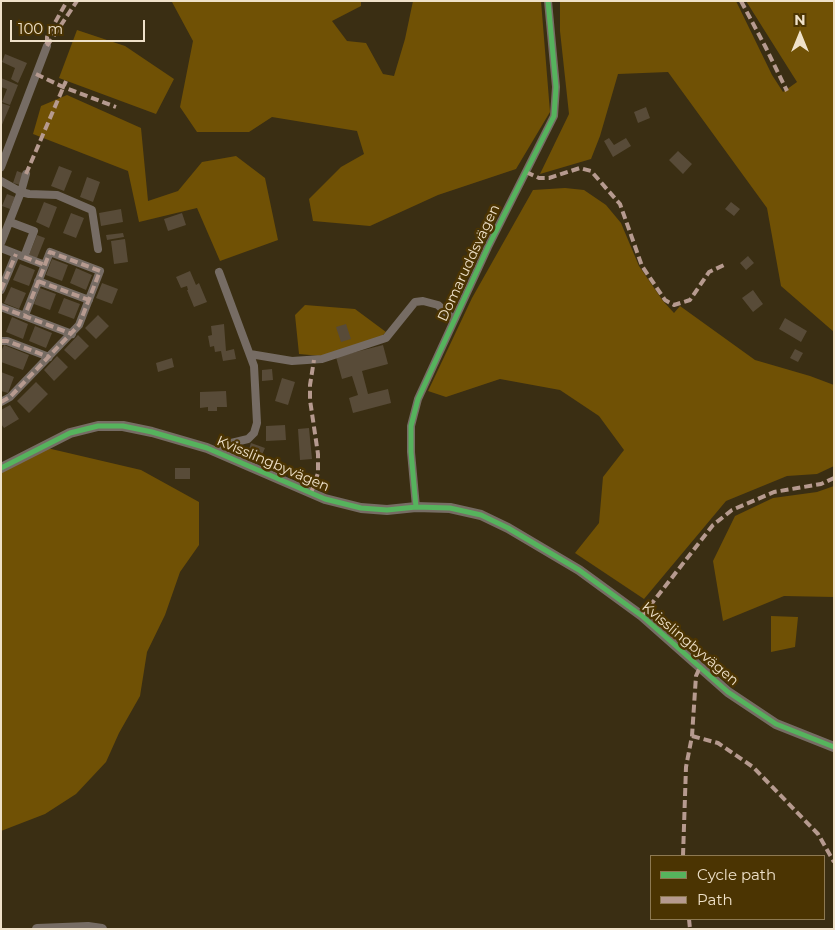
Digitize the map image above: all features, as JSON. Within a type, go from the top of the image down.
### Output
[{"type":"street","name":"Domaruddsvägen","points":[[416,506],[411,452],[411,426],[418,399],[488,247],[554,116],[556,87],[548,1]]},
{"type":"street","points":[[1,167],[47,46]]},
{"type":"street","points":[[1,243],[26,174]]},
{"type":"street","points":[[1,182],[29,194],[57,195],[92,210],[98,249]]},
{"type":"street","points":[[10,222],[34,231],[24,257]]},
{"type":"street","points":[[1,248],[45,265]]},
{"type":"street","points":[[1,402],[10,397],[79,325],[100,271],[50,252],[25,315]]},
{"type":"street","points":[[1,290],[16,254]]},
{"type":"street","name":"Kvisslingbyvägen","points":[[219,272],[254,366],[257,423],[254,433],[248,439],[227,444],[220,453]]},
{"type":"street","points":[[38,281],[89,300]]},
{"type":"street","points":[[250,354],[292,361],[322,359],[386,338],[415,302],[424,301],[438,305],[454,320]]},
{"type":"street","points":[[1,307],[72,334]]},
{"type":"street","points":[[1,341],[7,341],[50,357]]},
{"type":"street","name":"Kvisslingbyvägen","points":[[1,468],[70,433],[98,426],[123,426],[152,432],[207,448],[325,499],[361,508],[387,510],[416,506],[450,508],[481,515],[508,528],[579,570],[642,616],[728,692],[776,724],[834,747]]},
{"type":"street","points":[[37,929],[88,927],[102,929]]},
{"type":"shaded area","points":[[361,1],[361,6],[332,21],[347,41],[366,43],[383,74],[394,76],[405,39],[413,1],[541,1],[550,112],[516,169],[438,195],[370,226],[313,221],[309,199],[341,167],[364,154],[357,131],[272,117],[249,132],[197,132],[180,107],[193,41],[172,2]]},
{"type":"shaded area","points":[[560,1],[736,1],[772,75],[783,92],[797,82],[746,1],[834,1],[834,332],[781,286],[767,208],[668,72],[618,74],[600,136],[591,159],[540,174],[569,114],[560,31]]},
{"type":"shaded area","points":[[77,30],[125,46],[174,79],[156,114],[59,78]]},
{"type":"shaded area","points":[[67,95],[141,128],[148,201],[178,191],[202,162],[236,156],[265,178],[278,240],[220,261],[197,208],[139,222],[128,171],[33,134],[41,106]]},
{"type":"shaded area","points":[[565,188],[584,190],[606,205],[621,223],[639,266],[663,301],[674,313],[680,306],[755,360],[834,385],[834,466],[817,474],[787,476],[726,501],[644,599],[575,553],[599,523],[603,477],[624,450],[599,416],[560,390],[500,379],[446,397],[428,391],[472,298],[533,190]]},
{"type":"shaded area","points":[[305,305],[355,309],[386,332],[381,337],[321,356],[299,354],[295,315]]},
{"type":"shaded area","points":[[47,448],[141,470],[199,502],[199,545],[180,572],[165,615],[147,652],[140,696],[119,733],[106,762],[76,794],[45,814],[1,831],[1,472]]},
{"type":"shaded area","points":[[834,486],[834,597],[784,596],[723,621],[713,561],[735,516],[773,498],[817,492]]},
{"type":"shaded area","points":[[771,616],[798,617],[795,647],[771,652]]},
{"type":"building","points":[[5,54],[27,63],[18,83],[11,79],[15,68],[2,62]]},
{"type":"building","points":[[1,78],[18,85],[10,105],[2,102],[7,89],[1,87]]},
{"type":"building","points":[[1,103],[10,106],[1,127]]},
{"type":"building","points":[[646,107],[650,118],[638,123],[634,112]]},
{"type":"building","points":[[609,138],[614,145],[626,138],[631,146],[613,157],[604,141]]},
{"type":"building","points":[[678,151],[692,164],[683,174],[669,160]]},
{"type":"building","points":[[59,166],[72,171],[64,191],[51,186]]},
{"type":"building","points":[[17,171],[25,174],[20,185],[13,183]]},
{"type":"building","points":[[87,177],[100,182],[93,202],[80,197]]},
{"type":"building","points":[[7,194],[15,197],[10,209],[2,206]]},
{"type":"building","points":[[44,202],[57,207],[49,228],[36,222]]},
{"type":"building","points":[[731,202],[740,209],[734,216],[725,209]]},
{"type":"building","points":[[121,209],[123,222],[101,226],[99,213]]},
{"type":"building","points":[[71,213],[84,218],[76,238],[63,233]]},
{"type":"building","points":[[182,213],[186,225],[168,231],[164,219]]},
{"type":"building","points":[[123,233],[124,237],[107,240],[106,235]]},
{"type":"building","points":[[37,235],[45,238],[37,258],[29,255]]},
{"type":"building","points":[[125,239],[128,262],[114,264],[111,241]]},
{"type":"building","points":[[748,256],[754,263],[746,270],[740,263]]},
{"type":"building","points":[[52,259],[68,265],[62,281],[46,275]]},
{"type":"building","points":[[20,264],[35,270],[29,286],[13,280]]},
{"type":"building","points":[[76,268],[92,275],[86,290],[70,283]]},
{"type":"building","points":[[190,271],[196,285],[199,283],[207,302],[194,307],[187,286],[181,288],[176,277]]},
{"type":"building","points":[[102,283],[118,289],[112,304],[96,298]]},
{"type":"building","points":[[11,287],[26,293],[19,309],[4,303]]},
{"type":"building","points":[[40,288],[56,294],[50,310],[34,304]]},
{"type":"building","points":[[753,290],[763,304],[753,312],[742,298]]},
{"type":"building","points":[[64,298],[80,304],[74,319],[58,313]]},
{"type":"building","points":[[98,315],[109,326],[96,339],[85,328]]},
{"type":"building","points":[[12,317],[28,324],[23,339],[6,332]]},
{"type":"building","points":[[785,318],[807,331],[801,342],[779,329]]},
{"type":"building","points":[[224,324],[226,351],[234,349],[236,359],[223,361],[221,351],[215,352],[214,346],[210,347],[208,336],[212,335],[211,326]]},
{"type":"building","points":[[346,324],[351,339],[341,342],[336,327]]},
{"type":"building","points":[[35,326],[52,333],[46,348],[29,341]]},
{"type":"building","points":[[78,335],[89,346],[75,360],[64,350]]},
{"type":"building","points":[[4,345],[29,355],[23,370],[1,362],[1,352]]},
{"type":"building","points":[[383,345],[388,364],[362,371],[368,394],[388,389],[391,403],[353,413],[349,398],[358,395],[352,376],[342,379],[336,357]]},
{"type":"building","points":[[795,349],[803,353],[798,362],[790,358]]},
{"type":"building","points":[[57,356],[68,367],[54,381],[44,370]]},
{"type":"building","points":[[172,358],[174,367],[158,372],[156,363]]},
{"type":"building","points":[[272,369],[273,380],[262,381],[262,370]]},
{"type":"building","points":[[1,372],[14,377],[8,393],[1,391]]},
{"type":"building","points":[[282,378],[295,382],[288,405],[275,401]]},
{"type":"building","points":[[36,382],[48,394],[29,413],[17,401]]},
{"type":"building","points":[[226,391],[227,407],[217,407],[217,411],[208,411],[208,407],[200,408],[200,392]]},
{"type":"building","points":[[10,405],[19,419],[4,428],[1,424],[1,410]]},
{"type":"building","points":[[285,425],[286,440],[266,441],[266,426]]},
{"type":"building","points":[[309,428],[312,459],[300,460],[298,429]]},
{"type":"building","points":[[251,443],[265,448],[261,457],[248,452]]},
{"type":"building","points":[[175,468],[190,468],[190,479],[175,479]]},
{"type":"marked path","points":[[47,44],[47,37],[67,1]]},
{"type":"marked path","points":[[47,46],[77,1]]},
{"type":"marked path","points":[[741,1],[787,91]]},
{"type":"marked path","points":[[36,74],[63,87],[116,107]]},
{"type":"marked path","points":[[26,174],[66,81]]},
{"type":"marked path","points":[[526,172],[539,178],[549,178],[580,168],[591,171],[620,204],[642,266],[665,300],[674,305],[690,300],[709,272],[724,265]]},
{"type":"marked path","points":[[1,402],[10,397],[79,325],[100,271],[50,252],[25,315]]},
{"type":"marked path","points":[[1,290],[16,254]]},
{"type":"marked path","points":[[24,257],[45,265]]},
{"type":"marked path","points":[[38,281],[89,300]]},
{"type":"marked path","points":[[1,307],[72,334]]},
{"type":"marked path","points":[[1,341],[7,341],[49,357]]},
{"type":"marked path","points":[[311,493],[318,473],[318,454],[310,400],[314,360]]},
{"type":"marked path","points":[[642,616],[713,525],[732,510],[774,492],[821,484],[834,478]]},
{"type":"marked path","points":[[683,855],[686,767],[692,736],[696,676],[700,667]]},
{"type":"marked path","points":[[692,736],[718,743],[753,767],[818,834],[834,862]]},
{"type":"marked path","points":[[689,920],[690,929]]},
{"type":"cycle path","points":[[416,507],[411,452],[411,426],[418,399],[488,247],[554,116],[556,87],[548,1]]},
{"type":"cycle path","points":[[1,468],[70,433],[98,426],[123,426],[152,432],[207,448],[325,499],[361,508],[387,510],[416,507],[450,508],[481,515],[508,528],[579,570],[642,616],[728,692],[776,724],[834,747]]}]
